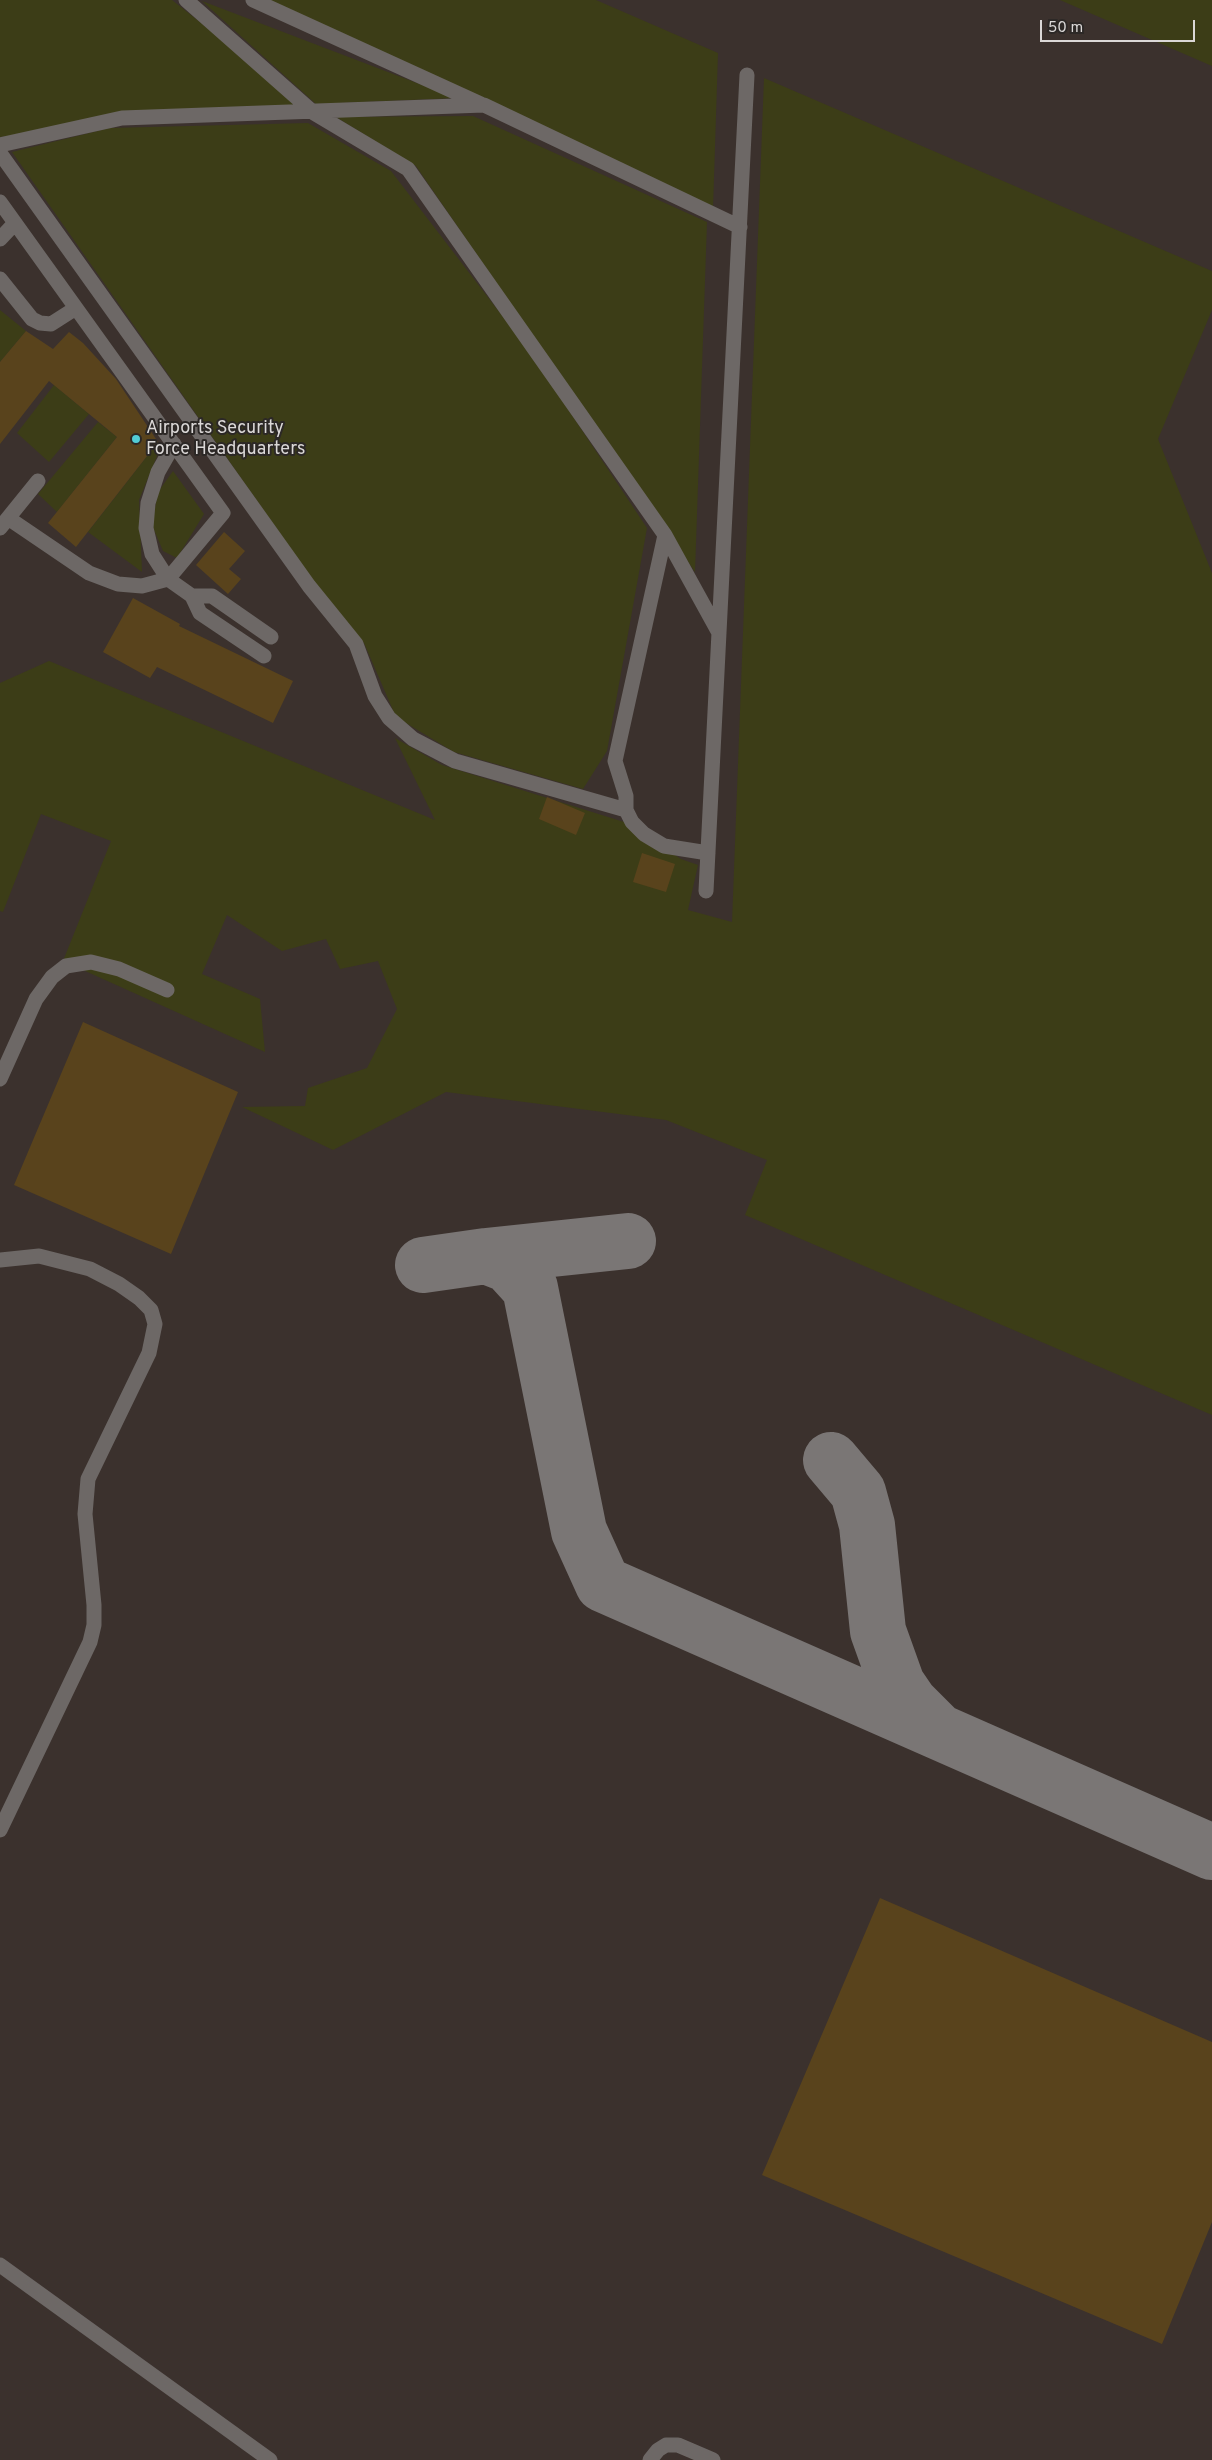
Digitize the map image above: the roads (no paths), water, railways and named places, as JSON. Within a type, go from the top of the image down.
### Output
[{"type":"lane","points":[[186,0],[314,113],[408,169],[664,534],[719,633]]},
{"type":"lane","points":[[253,0],[484,105],[740,226]]},
{"type":"lane","points":[[706,891],[747,75]]},
{"type":"lane","points":[[0,145],[122,118],[314,113],[484,105]]},
{"type":"lane","points":[[0,153],[309,586],[356,644],[375,696],[389,718],[413,739],[455,761],[626,810]]},
{"type":"lane","points":[[0,202],[223,513],[168,579],[142,586],[118,584],[89,573],[4,523],[38,481]]},
{"type":"lane","points":[[0,239],[15,223]]},
{"type":"lane","points":[[0,279],[32,319],[40,323],[51,324],[76,308]]},
{"type":"lane","points":[[174,444],[153,484],[146,528],[152,554],[168,579],[192,596],[200,613],[264,656]]},
{"type":"lane","points":[[664,534],[615,761],[626,796],[626,810],[632,822],[644,834],[664,846],[708,853]]},
{"type":"lane","points":[[192,596],[212,596],[271,637]]},
{"type":"lane","points":[[0,1079],[36,998],[52,977],[66,966],[91,962],[119,969],[167,990]]},
{"type":"lane","points":[[0,1260],[39,1256],[90,1269],[139,1298],[151,1310],[156,1324],[149,1353],[88,1479],[85,1514],[94,1604],[94,1625],[90,1642],[0,1830]]},
{"type":"lane","points":[[0,2266],[270,2460]]},
{"type":"lane","points":[[650,2460],[658,2450],[666,2445],[678,2445],[706,2459]]},
{"type":"place","name":"Airports Security Force Headquarters","points":[[136,439]]}]
